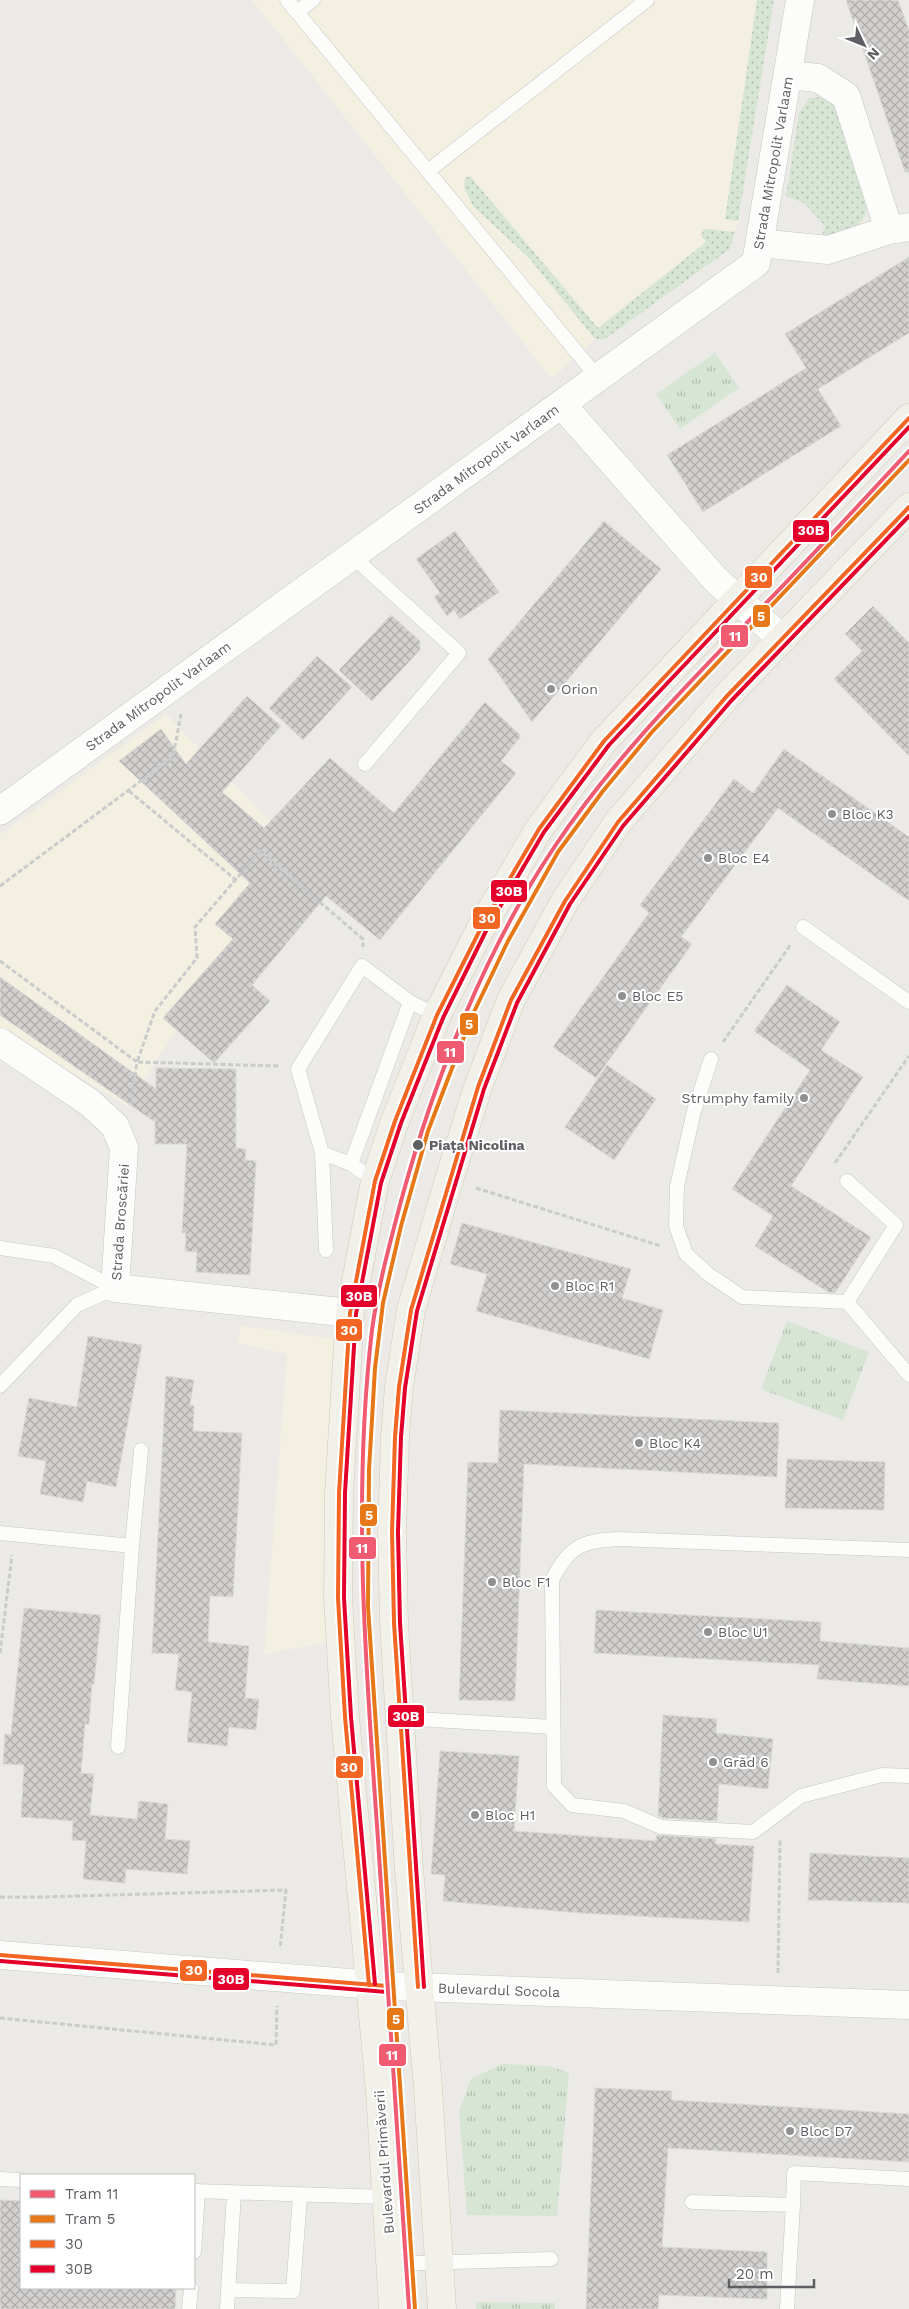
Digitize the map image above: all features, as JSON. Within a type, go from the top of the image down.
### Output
[{"type":"main road","name":"Bulevardul Primăverii","points":[[393,2309],[380,2090],[345,1717],[338,1598],[339,1493],[350,1313],[375,1181],[395,1121],[437,1015],[482,926],[539,829],[604,741],[909,418]]},
{"type":"main road","points":[[442,2309],[428,2088],[418,1987],[399,1718],[392,1532],[399,1387],[412,1310],[478,1087],[511,1000],[565,901],[618,822],[726,696],[909,507]]},
{"type":"street","name":"Strada Mitropolit Varlaam","points":[[0,811],[756,263],[800,0]]},
{"type":"street","points":[[760,243],[828,250],[899,228],[846,96],[818,78],[788,75]]},
{"type":"street","points":[[562,405],[716,580],[782,639]]},
{"type":"street","name":"Strada Broscăriei","points":[[0,1042],[90,1103],[116,1126],[124,1148],[115,1288],[350,1313]]},
{"type":"street","name":"Bulevardul Socola","points":[[0,1955],[418,1987],[909,2005]]},
{"type":"lane","points":[[287,0],[598,378]]},
{"type":"lane","points":[[297,12],[313,0]]},
{"type":"lane","points":[[428,171],[647,0]]},
{"type":"lane","points":[[352,556],[459,653],[365,764]]},
{"type":"lane","points":[[803,927],[909,1002]]},
{"type":"lane","points":[[326,1250],[322,1153],[298,1069],[362,966],[410,1002],[437,1015]]},
{"type":"lane","points":[[351,1164],[410,1002]]},
{"type":"lane","points":[[711,1059],[694,1111],[677,1186],[676,1226],[686,1254],[708,1274],[742,1297],[847,1302],[909,1375]]},
{"type":"lane","points":[[322,1153],[351,1164],[375,1181]]},
{"type":"lane","points":[[847,1181],[896,1225],[847,1302]]},
{"type":"lane","points":[[0,1248],[54,1256],[115,1288]]},
{"type":"lane","points":[[0,1386],[78,1305],[115,1288]]},
{"type":"lane","points":[[118,1746],[132,1546],[141,1450]]},
{"type":"lane","points":[[7,1534],[132,1546]]},
{"type":"lane","points":[[909,1550],[618,1539],[591,1541],[573,1549],[561,1563],[552,1580],[554,1786],[572,1805],[624,1810],[661,1828],[753,1832],[801,1796],[882,1775],[909,1776]]},
{"type":"lane","points":[[399,1718],[553,1727]]},
{"type":"lane","points":[[787,2309],[794,2173],[909,2179]]},
{"type":"lane","points":[[0,2179],[20,2180]]},
{"type":"lane","points":[[195,2222],[196,2191],[300,2196],[386,2197]]},
{"type":"lane","points":[[227,2309],[234,2193]]},
{"type":"lane","points":[[228,2290],[293,2291],[300,2196]]},
{"type":"lane","points":[[692,2202],[793,2205]]},
{"type":"lane","points":[[390,2264],[551,2259]]},
{"type":"lane","points":[[190,2309],[191,2289]]},
{"type":"path","points":[[0,886],[172,757],[181,714]]},
{"type":"path","points":[[129,791],[236,880]]},
{"type":"path","points":[[124,1148],[137,1062],[155,1011],[198,958],[195,927],[260,851],[363,939],[362,966]]},
{"type":"path","points":[[711,1059],[803,927]]},
{"type":"path","points":[[0,961],[137,1062],[265,1064],[298,1069]]},
{"type":"path","points":[[847,1181],[831,1170],[909,1056]]},
{"type":"path","points":[[449,1180],[686,1254]]},
{"type":"path","points":[[0,1653],[7,1534]]},
{"type":"path","points":[[770,1819],[780,1834],[778,2000]]},
{"type":"shaded area","points":[[252,0],[774,0],[738,221],[730,249],[605,339],[595,339],[552,379]]},
{"type":"shaded area","points":[[166,714],[295,847],[127,1106],[0,1028],[0,835]]},
{"type":"shaded area","points":[[241,1326],[342,1340],[334,1641],[264,1654],[287,1354],[237,1343]]},
{"type":"green space","points":[[757,0],[774,0],[738,221],[725,219]]},
{"type":"green space","points":[[821,97],[837,107],[868,199],[865,216],[855,230],[835,238],[821,237],[825,226],[804,203],[786,196],[799,113],[809,98]]},
{"type":"green space","points":[[470,176],[598,328],[706,242],[701,235],[704,229],[735,232],[730,249],[605,339],[595,339],[529,258],[473,206],[464,187],[465,178]]},
{"type":"green space","points":[[715,353],[739,388],[680,429],[656,394]]},
{"type":"green space","points":[[787,1321],[869,1352],[843,1420],[761,1389]]},
{"type":"green space","points":[[502,2064],[550,2066],[569,2073],[557,2216],[467,2215],[459,2111],[471,2079]]},
{"type":"green space","points":[[476,2302],[555,2303],[555,2309],[476,2309]]},
{"type":"building","points":[[846,0],[898,0],[909,31],[909,172],[905,172]]},
{"type":"building","points":[[909,257],[909,333],[818,389],[841,426],[703,512],[667,455],[806,368],[785,334]]},
{"type":"building","points":[[604,521],[661,569],[532,722],[488,659]]},
{"type":"building","points":[[455,531],[499,592],[460,619],[454,610],[447,616],[434,597],[440,593],[416,559]]},
{"type":"building","points":[[873,606],[909,643],[909,756],[834,679],[862,651],[845,634]]},
{"type":"building","points":[[391,615],[420,641],[420,650],[372,701],[339,670]]},
{"type":"building","points":[[317,656],[352,687],[303,740],[269,708]]},
{"type":"building","points":[[247,696],[281,726],[222,792],[264,828],[330,758],[394,813],[485,702],[521,736],[501,761],[516,773],[380,940],[326,896],[252,985],[270,1001],[214,1063],[163,1018],[233,939],[215,924],[250,883],[119,761],[161,729],[186,764]]},
{"type":"building","points":[[784,749],[909,837],[909,901],[778,808],[681,937],[692,944],[596,1078],[553,1047],[649,913],[640,905],[734,779],[753,793]]},
{"type":"building","points":[[0,977],[156,1089],[156,1068],[236,1069],[236,1148],[246,1149],[245,1160],[256,1161],[250,1275],[196,1272],[197,1252],[185,1251],[186,1233],[182,1233],[187,1144],[155,1144],[155,1122],[0,1015]]},
{"type":"building","points":[[787,985],[840,1022],[821,1050],[863,1077],[791,1186],[871,1237],[835,1293],[828,1292],[755,1246],[773,1216],[732,1189],[810,1070],[754,1031]]},
{"type":"building","points":[[607,1065],[656,1099],[614,1160],[565,1127]]},
{"type":"building","name":"Bloc R1","points":[[462,1223],[631,1269],[622,1298],[663,1310],[649,1359],[476,1311],[487,1274],[450,1264]]},
{"type":"building","points":[[88,1336],[142,1345],[116,1487],[87,1481],[83,1502],[40,1494],[46,1461],[18,1456],[29,1398],[77,1407]]},
{"type":"building","points":[[166,1376],[194,1380],[190,1405],[194,1406],[193,1431],[242,1433],[233,1597],[210,1596],[208,1642],[249,1646],[245,1698],[259,1699],[256,1730],[229,1727],[227,1746],[187,1742],[192,1692],[175,1690],[179,1654],[152,1653]]},
{"type":"building","points":[[500,1410],[779,1423],[777,1477],[524,1464],[515,1701],[459,1700],[468,1462],[498,1463]]},
{"type":"building","points":[[787,1459],[885,1462],[884,1510],[785,1508]]},
{"type":"building","points":[[24,1608],[101,1615],[89,1724],[85,1724],[81,1773],[94,1774],[90,1815],[137,1819],[139,1801],[168,1804],[165,1839],[190,1841],[187,1874],[126,1869],[125,1883],[83,1879],[86,1841],[72,1840],[73,1821],[21,1817],[24,1765],[3,1764],[5,1734],[11,1735]]},
{"type":"building","name":"Bloc U1","points":[[596,1610],[821,1622],[820,1641],[909,1648],[909,1686],[817,1679],[819,1665],[594,1653]]},
{"type":"building","points":[[663,1715],[717,1719],[716,1733],[773,1739],[768,1789],[719,1784],[717,1821],[663,1818],[658,1816]]},
{"type":"building","points":[[440,1751],[519,1756],[514,1831],[656,1841],[657,1835],[716,1839],[715,1844],[754,1846],[749,1922],[580,1913],[443,1901],[445,1875],[431,1874]]},
{"type":"building","points":[[810,1853],[909,1858],[909,1903],[808,1900]]},
{"type":"building","points":[[595,2088],[672,2091],[671,2100],[909,2114],[909,2162],[668,2148],[662,2247],[767,2252],[767,2299],[659,2295],[658,2309],[586,2309]]},
{"type":"building","points":[[0,2200],[20,2201],[20,2289],[176,2289],[175,2309],[0,2309]]},
{"type":"tram line","name":"11","points":[[409,2309],[369,1712],[362,1521],[366,1394],[372,1330],[381,1281],[401,1201],[429,1109],[464,1017],[506,928],[555,846],[604,780],[657,718],[909,451]]},
{"type":"tram line","name":"5","points":[[415,2309],[368,1607],[369,1470],[375,1368],[383,1303],[401,1226],[428,1131],[472,1016],[508,941],[558,852],[603,791],[652,732],[909,460]]},
{"type":"transit line","name":"30","points":[[369,1985],[345,1717],[338,1598],[339,1493],[350,1313],[375,1181],[395,1121],[437,1015],[482,926],[539,829],[604,741],[909,418]]},
{"type":"transit line","name":"30B","points":[[375,1984],[351,1717],[344,1598],[345,1493],[356,1314],[381,1183],[401,1123],[443,1018],[487,929],[544,832],[609,745],[909,427]]},
{"type":"transit line","name":"30","points":[[418,1987],[394,1623],[392,1532],[395,1437],[399,1387],[411,1310],[478,1087],[511,1000],[565,901],[618,822],[726,697],[909,507]]},
{"type":"transit line","name":"30B","points":[[424,1987],[400,1623],[398,1532],[401,1437],[405,1388],[417,1311],[484,1089],[517,1003],[570,904],[623,826],[731,701],[909,516]]},
{"type":"transit line","name":"30","points":[[0,1955],[387,1986]]},
{"type":"transit line","name":"30B","points":[[0,1961],[387,1992]]},
{"type":"place","name":"Orion","points":[[551,689]]},
{"type":"place","name":"Bloc K3","points":[[832,814]]},
{"type":"place","name":"Bloc E4","points":[[708,858]]},
{"type":"place","name":"Bloc E5","points":[[622,996]]},
{"type":"place","name":"Strumphy family","points":[[804,1098]]},
{"type":"place","name":"Piața Nicolina","points":[[418,1145]]},
{"type":"place","name":"Bloc R1","points":[[555,1286]]},
{"type":"place","name":"Bloc K4","points":[[639,1443]]},
{"type":"place","name":"Bloc F1","points":[[492,1582]]},
{"type":"place","name":"Bloc U1","points":[[708,1632]]},
{"type":"place","name":"Grăd 6","points":[[713,1762]]},
{"type":"place","name":"Bloc H1","points":[[475,1815]]},
{"type":"place","name":"Bloc D7","points":[[790,2131]]}]
